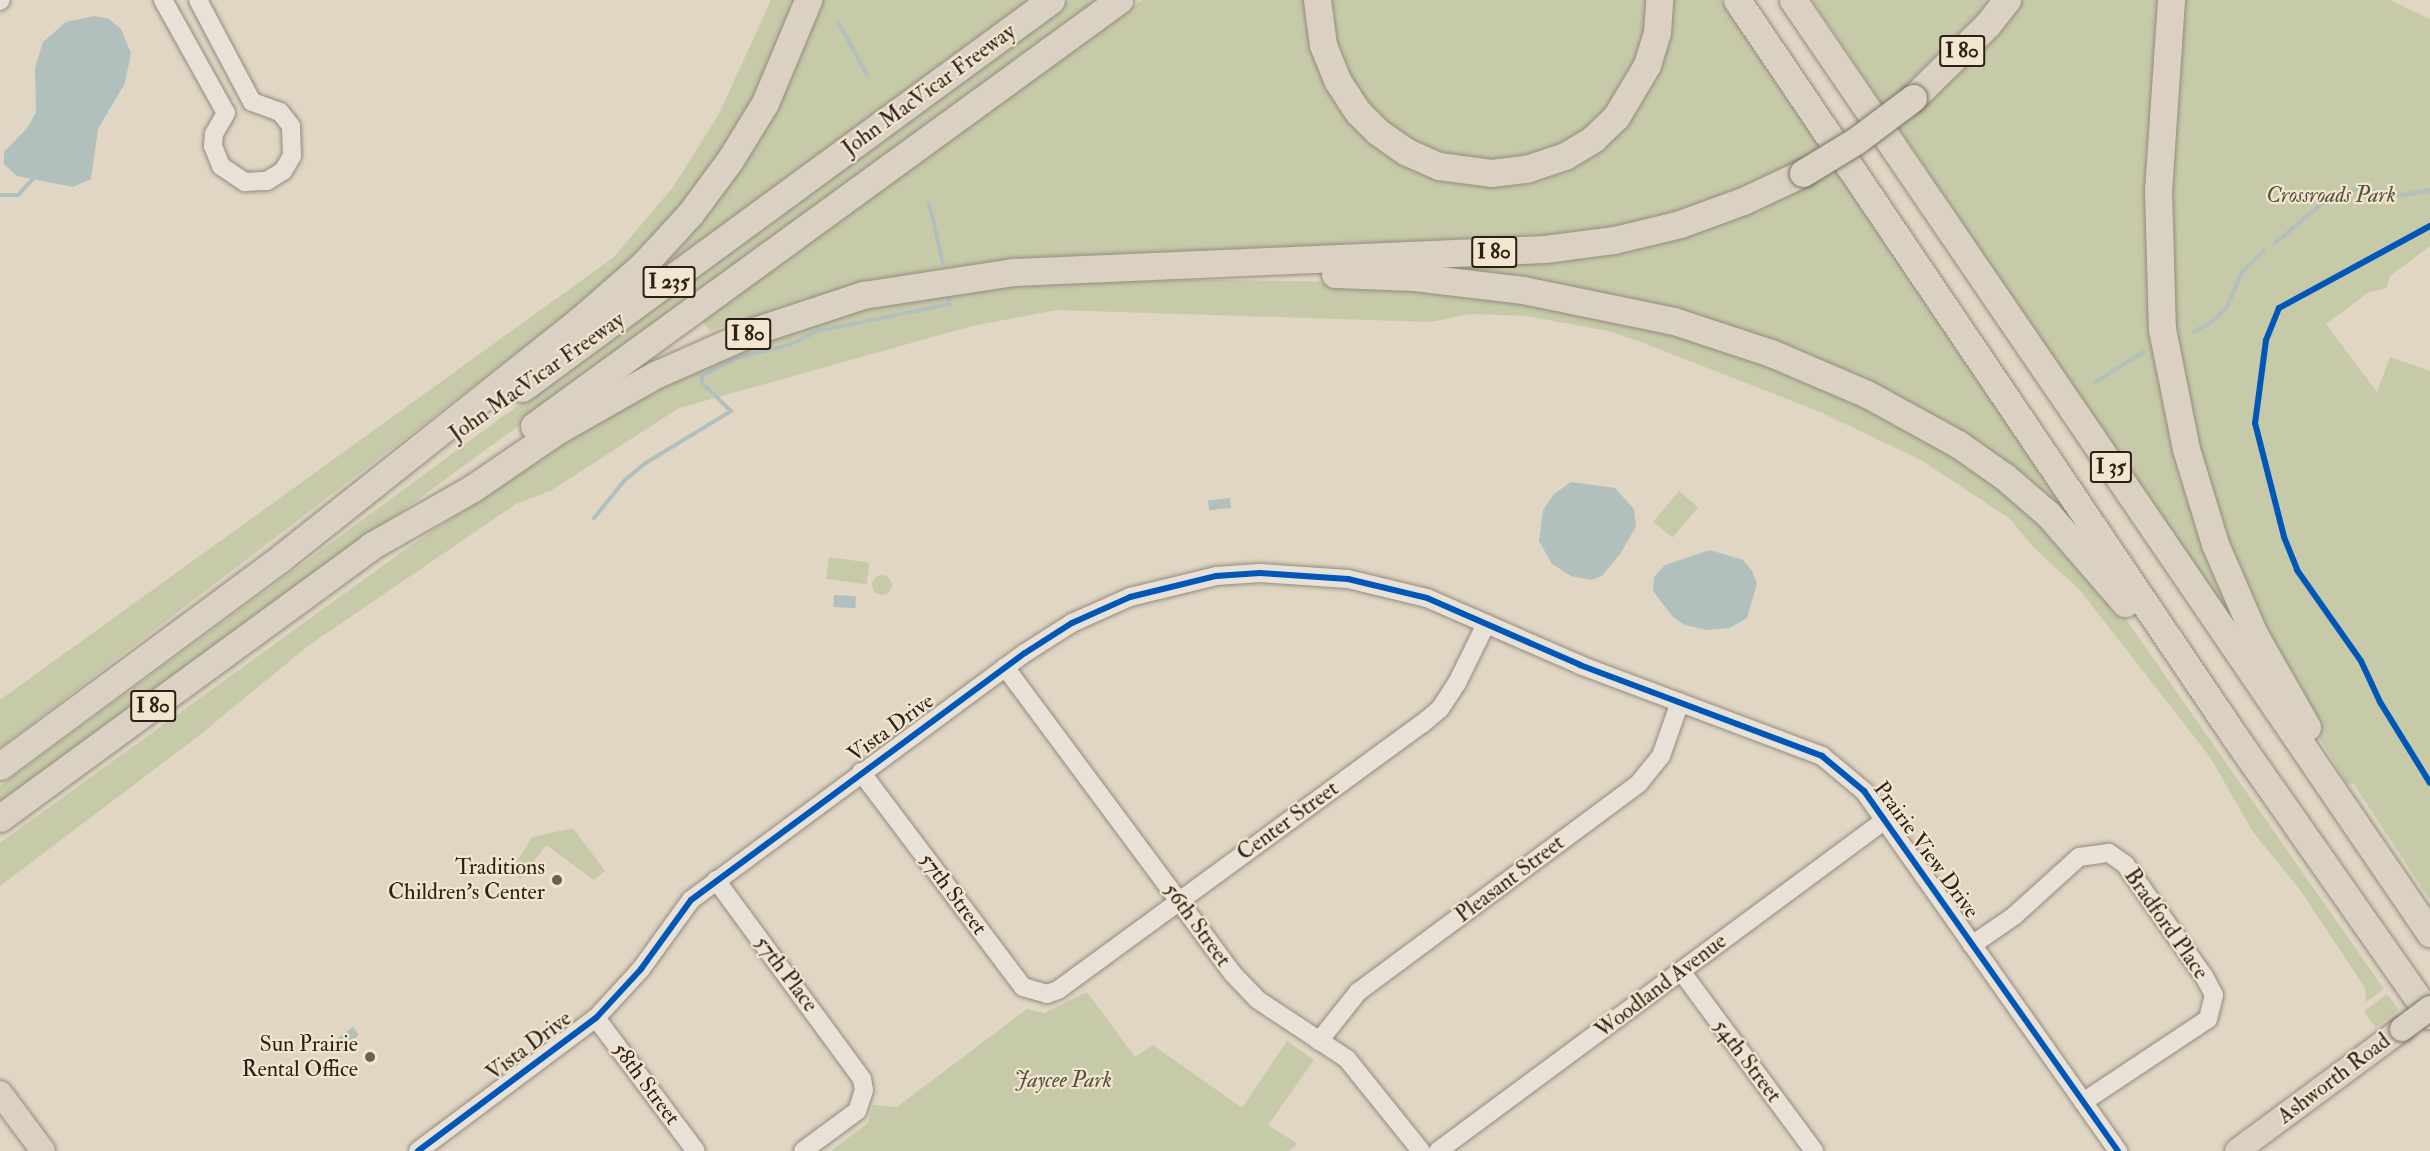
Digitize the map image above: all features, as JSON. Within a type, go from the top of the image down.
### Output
[{"type":"highway","name":"I 80","points":[[0,766],[281,558],[579,321],[644,264],[690,214],[730,160],[765,103],[808,0]]},
{"type":"highway","name":"John MacVicar Freeway","points":[[281,558],[593,338],[1051,0]]},
{"type":"highway","name":"John MacVicar Freeway","points":[[371,546],[1119,0]]},
{"type":"highway","points":[[1317,0],[1323,45],[1337,80],[1358,112],[1378,132],[1407,152],[1439,166],[1491,173],[1526,169],[1566,156],[1593,139],[1616,117],[1647,65],[1657,32],[1659,0]]},
{"type":"highway","name":"I 35","points":[[1737,0],[2235,737],[2430,1016]]},
{"type":"highway","name":"I 35","points":[[1793,0],[2430,932]]},
{"type":"highway","name":"I 80","points":[[0,818],[371,546],[655,375],[757,330],[899,288],[1014,272],[1545,249],[1614,240],[1680,224],[1743,201],[1803,173],[1857,140],[1913,98],[1988,24],[2007,0]]},
{"type":"highway","points":[[2171,0],[2158,189],[2162,317],[2186,449],[2215,544],[2254,634],[2430,932]]},
{"type":"highway","points":[[1172,265],[1258,272],[1414,277],[1523,290],[1674,321],[1771,353],[1867,394],[1958,444],[2048,514],[2235,737]]},
{"type":"main road","name":"Ashworth Road","points":[[2237,1151],[2430,1008]]},
{"type":"main road","points":[[0,1093],[43,1151]]},
{"type":"street","points":[[163,0],[226,113]]},
{"type":"street","points":[[198,0],[252,102],[280,112],[294,136],[288,164],[267,181],[245,182],[221,166],[213,146],[214,134],[226,113],[252,102]]},
{"type":"street","name":"Vista Drive","points":[[418,1151],[596,1018],[641,969],[686,907],[716,880],[1005,667],[1090,614],[1141,594],[1216,576],[1304,574],[1357,581],[1427,598],[1485,624]]},
{"type":"street","name":"Prairie View Drive","points":[[1485,624],[1680,702],[1812,750],[1851,778],[1885,820],[2118,1151]]},
{"type":"street","name":"Center Street","points":[[1058,990],[1440,709],[1457,683],[1485,624]]},
{"type":"street","name":"56th Street","points":[[1005,667],[1179,901],[1258,1000],[1347,1059],[1421,1151]]},
{"type":"street","name":"Pleasant Street","points":[[1319,1041],[1358,992],[1639,783],[1661,756],[1680,702]]},
{"type":"street","name":"57th Street","points":[[861,772],[1023,987],[1034,993],[1058,990]]},
{"type":"street","name":"Woodland Avenue","points":[[1438,1151],[1885,820]]},
{"type":"street","name":"Bradford Place","points":[[1972,945],[2014,916],[2079,857],[2109,853],[2125,864],[2198,968],[2214,995],[2208,1019],[2083,1102]]},
{"type":"street","name":"57th Place","points":[[716,880],[856,1068],[864,1090],[856,1111],[802,1151]]},
{"type":"street","name":"54th Street","points":[[1681,971],[1814,1151]]},
{"type":"street","name":"58th Street","points":[[596,1018],[696,1151]]},
{"type":"green space","points":[[771,0],[795,0],[755,94],[717,158],[662,228],[606,282],[535,339],[0,748],[0,700],[614,257],[673,187],[719,114]]},
{"type":"green space","points":[[820,0],[1029,0],[664,270],[659,265]]},
{"type":"green space","points":[[1070,0],[1101,0],[0,805],[0,786]]},
{"type":"green space","points":[[1142,0],[1310,0],[1314,40],[1416,167],[1585,154],[1667,0],[1721,0],[1822,149],[1761,182],[1644,222],[1547,238],[1006,262],[935,270],[842,289],[710,331],[702,321]]},
{"type":"green space","points":[[1326,0],[1650,0],[1649,25],[1627,89],[1578,139],[1494,165],[1411,146],[1346,82]]},
{"type":"green space","points":[[1812,0],[1993,0],[1884,107]]},
{"type":"green space","points":[[2023,0],[2163,0],[2150,212],[2238,633],[1898,127],[1964,68]]},
{"type":"green space","name":"Crossroads Park","points":[[2177,0],[2390,0],[2430,19],[2430,246],[2390,276],[2386,288],[2369,292],[2326,324],[2377,392],[2390,357],[2430,371],[2430,900],[2353,783],[2348,785],[2300,706],[2203,485],[2168,304]]},
{"type":"green space","points":[[1836,169],[2080,533],[1851,379],[1462,275],[1463,267],[1567,260],[1675,239],[1760,209]]},
{"type":"green space","points":[[1154,279],[1354,282],[1467,290],[1698,337],[1883,410],[2015,497],[2118,608],[2384,989],[2366,1002],[2365,988],[2301,891],[2253,832],[2210,757],[2079,589],[2034,548],[2010,519],[1921,460],[1820,412],[1608,331],[1526,316],[1469,314],[1431,322],[1057,310],[972,326],[679,408],[552,490],[516,504],[308,646],[196,738],[0,886],[0,843],[410,546],[589,427],[652,390],[754,343],[828,318],[924,296],[986,288]]},
{"type":"green space","points":[[1679,491],[1698,507],[1672,538],[1653,522]]},
{"type":"green space","points":[[829,557],[870,563],[867,584],[826,579]]},
{"type":"green space","points":[[882,575],[889,578],[892,585],[889,592],[882,595],[875,592],[872,585],[875,578]]},
{"type":"green space","points":[[573,828],[605,871],[594,880],[546,845],[521,879],[511,872],[532,837]]},
{"type":"green space","name":"Jaycee Park","points":[[1087,992],[1135,1057],[1153,1045],[1242,1108],[1287,1041],[1314,1060],[1268,1125],[1298,1144],[1288,1151],[831,1151],[868,1123],[873,1105],[897,1107],[1027,1009],[1044,1013]]},
{"type":"green space","points":[[2387,994],[2399,1010],[2376,1027],[2364,1011]]},
{"type":"shaded area","points":[[94,16],[109,19],[121,29],[131,53],[125,83],[98,129],[91,179],[73,187],[17,176],[4,164],[4,152],[28,127],[36,112],[35,68],[43,42],[66,22]]},
{"type":"shaded area","points":[[1571,482],[1615,488],[1634,509],[1636,527],[1620,554],[1602,576],[1591,580],[1571,576],[1552,564],[1539,541],[1543,510],[1554,494]]},
{"type":"shaded area","points":[[1230,498],[1231,508],[1209,510],[1208,500]]},
{"type":"shaded area","points":[[1710,550],[1743,560],[1752,571],[1757,584],[1747,618],[1730,628],[1707,630],[1685,625],[1673,617],[1653,591],[1654,577],[1665,565]]},
{"type":"shaded area","points":[[834,595],[856,596],[855,608],[833,607]]},
{"type":"shaded area","points":[[353,1027],[359,1035],[340,1049],[334,1041]]},
{"type":"waterway","points":[[839,23],[867,75]]},
{"type":"waterway","points":[[0,195],[18,195],[33,179]]},
{"type":"waterway","points":[[2275,243],[2331,196],[2362,189],[2403,195],[2430,190]]},
{"type":"waterway","points":[[929,203],[943,263]]},
{"type":"waterway","points":[[2193,332],[2212,322],[2227,307],[2242,272],[2264,251]]},
{"type":"waterway","points":[[594,518],[625,480],[644,464],[731,411],[702,383],[702,376],[736,358],[789,345],[818,331],[950,304],[948,295]]},
{"type":"waterway","points":[[2095,382],[2144,352]]},
{"type":"cycle path","points":[[2430,226],[2279,308],[2266,340],[2255,423],[2284,537],[2297,570],[2361,661],[2380,702],[2430,783]]},
{"type":"cycle path","points":[[418,1151],[596,1018],[641,969],[691,900],[1025,653],[1072,623],[1130,597],[1216,576],[1260,573],[1348,579],[1427,598],[1580,665],[1822,756],[1864,791],[2118,1151]]},
{"type":"place","name":"Traditions Children's Center","points":[[557,880]]},
{"type":"place","name":"Sun Prairie Rental Office","points":[[370,1057]]}]
